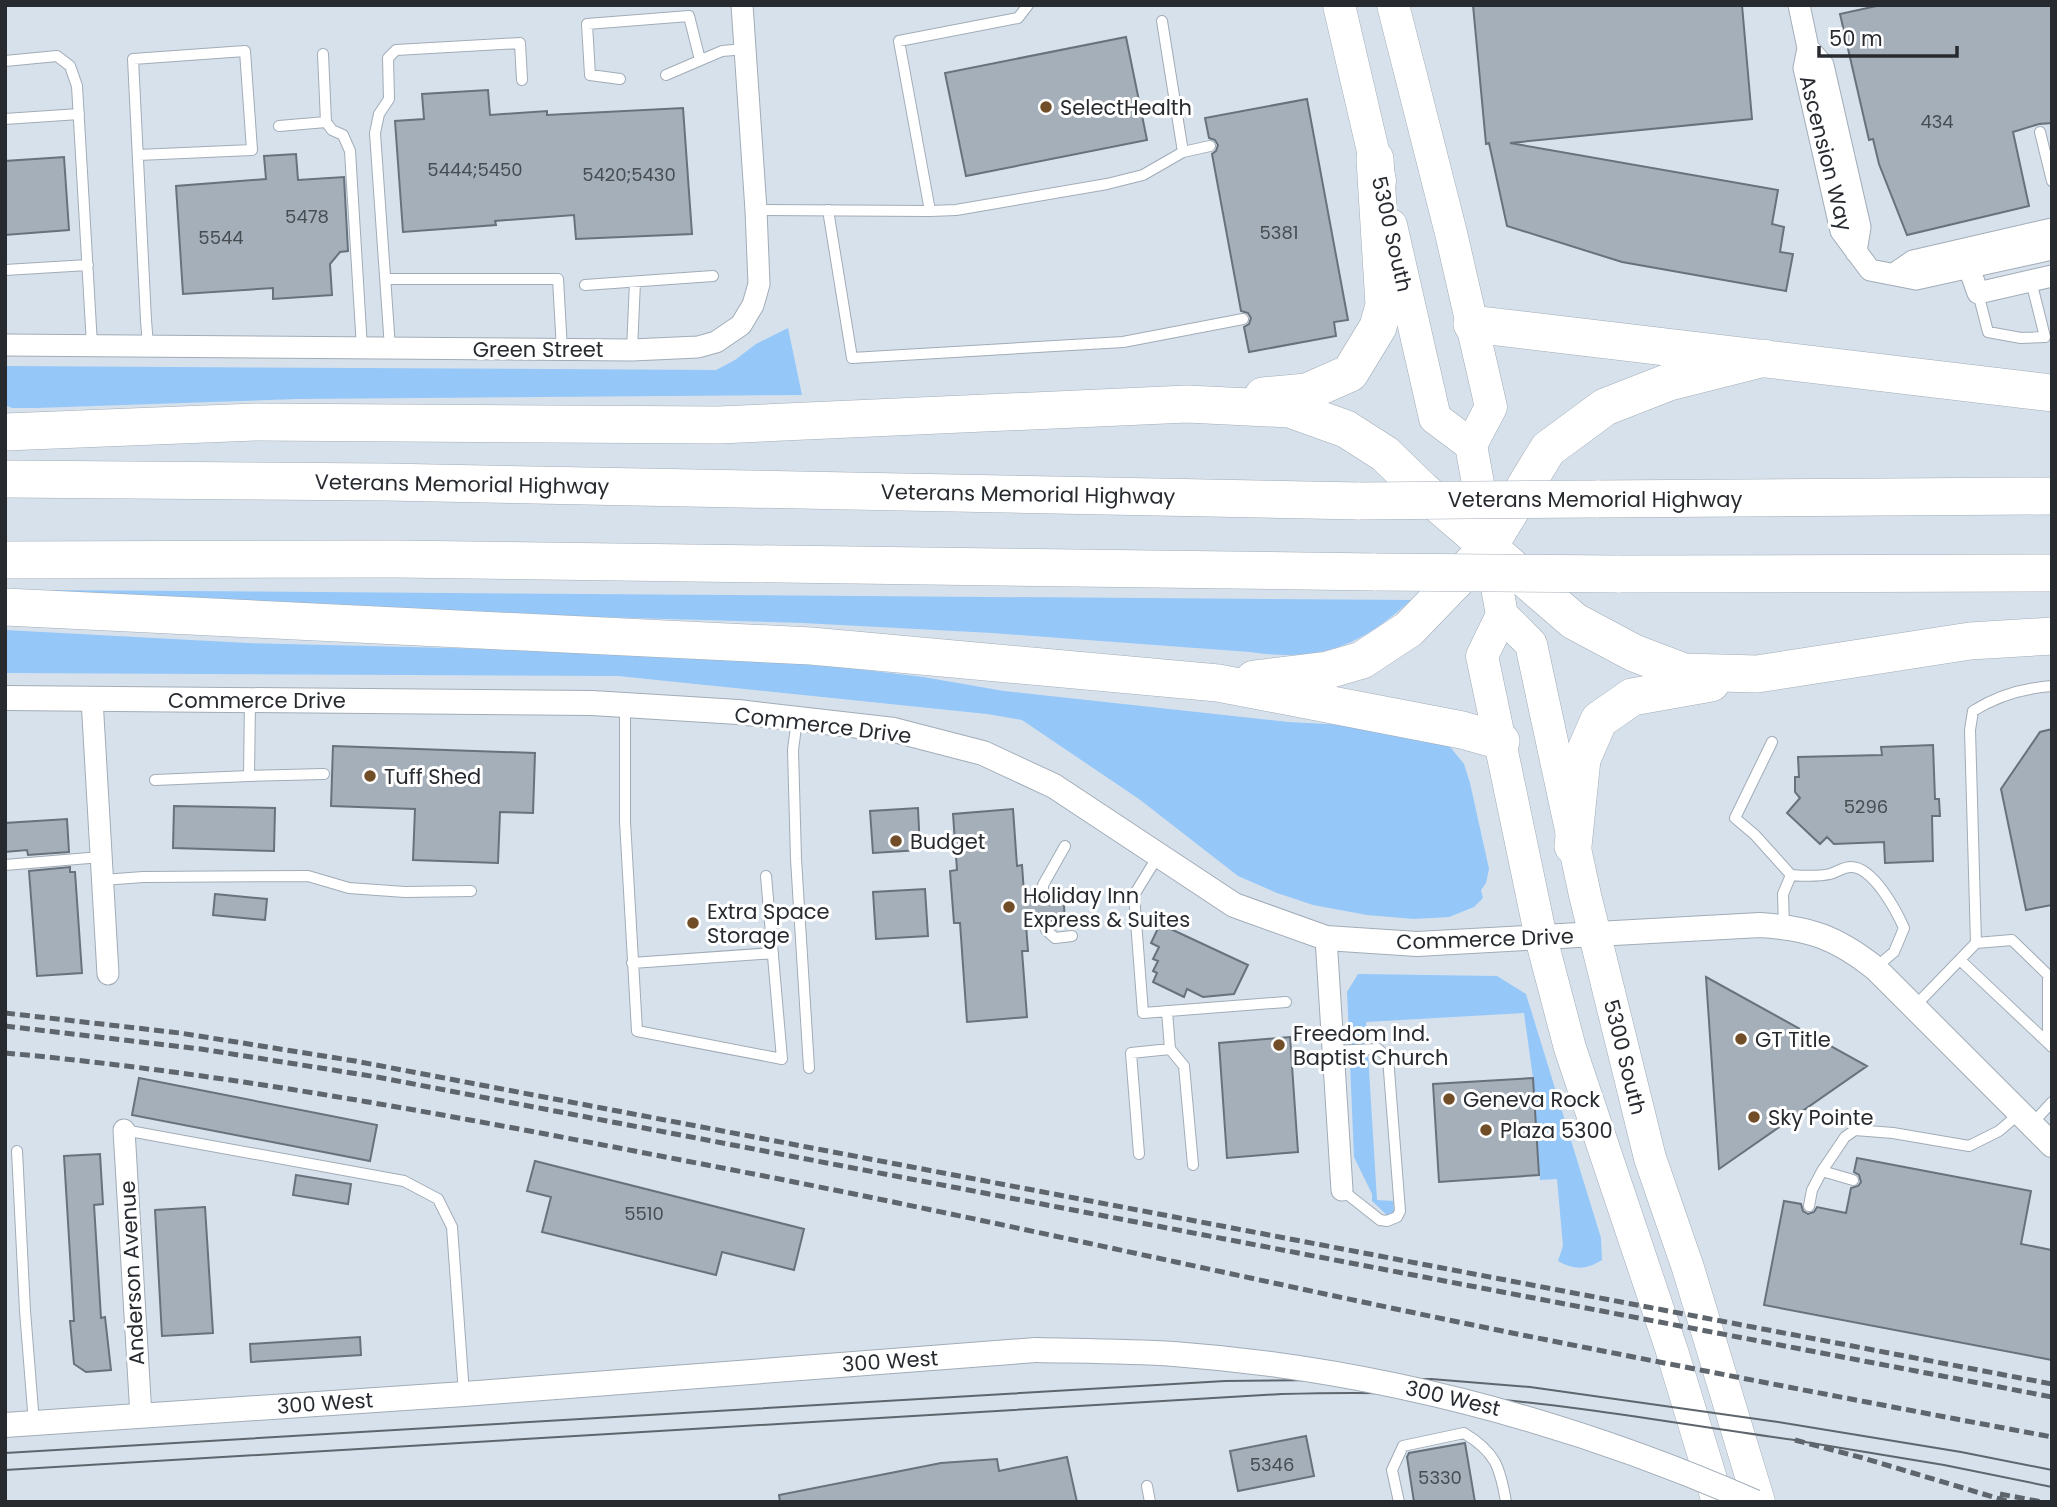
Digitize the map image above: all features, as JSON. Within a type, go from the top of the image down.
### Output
[{"type":"highway","points":[[5,432],[255,422],[719,425],[1187,404],[1307,392],[1350,373],[1378,327],[1384,304],[1375,159]]},
{"type":"highway","points":[[1472,324],[2052,393]]},
{"type":"highway","points":[[1218,683],[1328,670],[1362,660],[1409,629],[1489,546],[1548,449],[1605,407],[1669,383],[1764,358]]},
{"type":"highway","points":[[1187,404],[1290,409],[1346,429],[1385,454],[1422,491],[1574,621],[1634,653],[1684,672],[1757,674]]},
{"type":"highway","name":"Veterans Memorial Highway","points":[[5,479],[386,482],[1360,501],[2052,496]]},
{"type":"highway","points":[[5,559],[395,559],[1617,574],[2052,573]]},
{"type":"highway","points":[[5,607],[811,646],[1218,683],[1462,730],[1501,741]]},
{"type":"highway","points":[[1573,846],[1582,759],[1599,720],[1632,697],[1757,674],[1970,641],[2052,636]]},
{"type":"main road","name":"5300 South","points":[[1339,5],[1435,418],[1471,445]]},
{"type":"main road","points":[[1393,5],[1491,407],[1471,445],[1502,614],[1482,656],[1541,938],[1574,1061],[1672,1351],[1718,1502]]},
{"type":"main road","name":"5300 South","points":[[1502,614],[1531,644],[1573,846],[1650,1158],[1688,1268],[1757,1502]]},
{"type":"street","name":"Green Street","points":[[5,345],[632,350],[698,347],[716,342],[741,325],[753,305],[759,284],[757,210],[742,5]]},
{"type":"street","name":"Ascension Way","points":[[1799,5],[1808,48],[1804,68],[1841,231],[1870,270],[1894,274]]},
{"type":"street","points":[[1894,274],[1913,261],[2052,229]]},
{"type":"street","points":[[1894,274],[1916,279],[2052,249]]},
{"type":"street","points":[[1969,268],[1978,293],[2041,278]]},
{"type":"street","name":"Commerce Drive","points":[[5,698],[625,705],[738,712],[894,730],[983,753],[1054,786],[1234,905],[1325,937],[1417,944],[1760,925],[1784,926],[1822,935],[1855,953],[1875,968],[2052,1145]]},
{"type":"street","points":[[92,699],[108,974]]},
{"type":"street","points":[[1325,937],[1342,1190]]},
{"type":"street","name":"Anderson Avenue","points":[[124,1130],[141,1416]]},
{"type":"street","name":"300 West","points":[[5,1425],[464,1394],[1036,1350],[1172,1354],[1308,1369],[1376,1380],[1469,1402],[1574,1431],[1757,1502]]},
{"type":"lane","points":[[930,211],[900,40],[1018,18],[1028,5]]},
{"type":"lane","points":[[620,79],[590,75],[587,24],[689,16],[700,60]]},
{"type":"lane","points":[[1162,22],[1183,152]]},
{"type":"lane","points":[[390,348],[376,133],[379,114],[389,99],[388,58],[396,50],[520,43],[522,80]]},
{"type":"lane","points":[[666,75],[722,51],[745,49]]},
{"type":"lane","points":[[138,155],[252,150],[245,51],[133,59],[138,155],[148,346]]},
{"type":"lane","points":[[323,54],[326,122],[332,130],[343,135],[351,151],[362,348]]},
{"type":"lane","points":[[5,61],[57,56],[70,66],[77,86],[92,345]]},
{"type":"lane","points":[[5,119],[79,114]]},
{"type":"lane","points":[[279,126],[326,122]]},
{"type":"lane","points":[[2040,132],[2051,178]]},
{"type":"lane","points":[[757,210],[956,210],[1107,184],[1143,175],[1183,152],[1210,146]]},
{"type":"lane","points":[[828,210],[852,358],[1123,342],[1243,319]]},
{"type":"lane","points":[[5,270],[88,265]]},
{"type":"lane","points":[[585,285],[713,276]]},
{"type":"lane","points":[[1978,293],[1988,332],[2021,338],[2045,337],[2041,278]]},
{"type":"lane","points":[[386,279],[558,279],[562,350]]},
{"type":"lane","points":[[632,350],[635,282]]},
{"type":"lane","points":[[1976,943],[1970,730],[1973,711],[1990,701],[2034,687],[2052,686]]},
{"type":"lane","points":[[249,776],[250,700]]},
{"type":"lane","points":[[625,705],[625,821],[637,1031],[782,1059],[766,876]]},
{"type":"lane","points":[[797,719],[793,750],[796,859],[809,1068]]},
{"type":"lane","points":[[1772,741],[1735,818],[1755,835],[1791,875],[1826,875],[1852,867],[1875,880],[1898,914],[1904,928],[1894,952],[1875,968]]},
{"type":"lane","points":[[155,780],[324,774]]},
{"type":"lane","points":[[1043,891],[1043,885],[1065,846]]},
{"type":"lane","points":[[1158,856],[1134,895],[1143,1013],[1286,1002]]},
{"type":"lane","points":[[5,865],[102,857]]},
{"type":"lane","points":[[1784,926],[1783,894],[1791,875]]},
{"type":"lane","points":[[103,880],[308,876],[349,888],[405,892],[471,891]]},
{"type":"lane","points":[[1045,922],[1046,930],[1055,938],[1072,936]]},
{"type":"lane","points":[[1914,1007],[1976,943],[2012,940],[2048,975],[2050,1045]]},
{"type":"lane","points":[[632,963],[773,953]]},
{"type":"lane","points":[[1960,960],[2050,1045]]},
{"type":"lane","points":[[1167,1011],[1170,1049],[1184,1066],[1193,1165]]},
{"type":"lane","points":[[1139,1154],[1131,1053],[1170,1049]]},
{"type":"lane","points":[[1333,1051],[1378,1049],[1388,1058],[1400,1211],[1397,1217],[1387,1221],[1380,1220],[1342,1190]]},
{"type":"lane","points":[[1810,1206],[1812,1191],[1822,1171],[1845,1137],[1855,1130],[1893,1133],[1969,1146],[2026,1119],[2052,1102]]},
{"type":"lane","points":[[124,1130],[404,1181],[438,1199],[452,1227],[464,1394]]},
{"type":"lane","points":[[17,1151],[34,1423]]},
{"type":"lane","points":[[1822,1171],[1853,1180]]},
{"type":"lane","points":[[1399,1502],[1392,1470],[1403,1446],[1464,1433],[1485,1446],[1501,1476],[1506,1502]]},
{"type":"lane","points":[[1147,1486],[1150,1502]]},
{"type":"shaded area","points":[[788,328],[802,395],[296,399],[36,408],[12,408],[5,405],[5,366],[716,370],[756,344]]},
{"type":"shaded area","points":[[43,590],[1411,600],[1356,640],[1318,652],[1275,655],[992,633],[803,623],[43,601]]},
{"type":"shaded area","points":[[5,630],[247,643],[644,653],[783,660],[923,677],[1004,691],[1289,722],[1403,728],[1447,743],[1464,764],[1489,869],[1486,883],[1481,890],[1483,898],[1474,907],[1449,917],[1414,919],[1367,915],[1313,905],[1238,876],[1139,799],[1022,720],[987,714],[618,676],[5,673]]},
{"type":"shaded area","points":[[1358,974],[1497,976],[1526,994],[1601,1238],[1602,1260],[1580,1268],[1558,1261],[1563,1246],[1557,1179],[1540,1180],[1533,1078],[1524,1013],[1366,1022],[1377,1200],[1393,1201],[1394,1212],[1388,1216],[1372,1201],[1372,1194],[1354,1157],[1347,992]]},
{"type":"building","points":[[1473,5],[1742,5],[1752,119],[1510,143],[1778,190],[1772,224],[1784,227],[1780,252],[1793,254],[1786,291],[1622,262],[1507,226],[1489,143],[1486,144]]},
{"type":"building","points":[[1881,5],[2052,5],[2052,123],[2013,132],[2029,206],[1907,235],[1879,164],[1873,139],[1869,140],[1840,14]]},
{"type":"building","name":"SelectHealth","points":[[1126,37],[1147,140],[966,176],[945,73]]},
{"type":"building","points":[[488,90],[490,115],[683,108],[692,234],[576,239],[574,215],[495,221],[496,225],[403,232],[395,121],[424,119],[422,94]]},
{"type":"building","points":[[1307,99],[1348,320],[1334,322],[1336,336],[1249,352],[1244,327],[1249,324],[1251,318],[1248,313],[1241,311],[1212,154],[1218,145],[1215,140],[1209,138],[1205,118]]},
{"type":"building","points":[[296,154],[298,180],[344,177],[348,251],[340,252],[330,264],[332,295],[273,299],[273,288],[183,294],[176,186],[266,179],[264,156]]},
{"type":"building","points":[[64,157],[69,230],[5,235],[5,161]]},
{"type":"building","points":[[2052,729],[2052,905],[2026,910],[2001,789],[2040,732]]},
{"type":"building","points":[[1933,745],[1935,799],[1939,799],[1940,816],[1932,816],[1933,861],[1885,863],[1884,842],[1834,844],[1827,837],[1820,844],[1787,813],[1800,798],[1795,792],[1795,777],[1799,777],[1798,757],[1882,755],[1881,747]]},
{"type":"building","points":[[333,746],[535,753],[533,813],[500,812],[498,863],[413,860],[415,809],[331,806]]},
{"type":"building","points":[[174,806],[275,808],[274,851],[173,848]]},
{"type":"building","name":"Budget","points":[[918,808],[920,850],[873,853],[870,811]]},
{"type":"building","name":"Holiday Inn Express & Suites","points":[[1013,809],[1017,866],[1022,865],[1024,893],[1035,892],[1044,899],[1051,891],[1063,890],[1065,922],[1053,923],[1051,917],[1045,914],[1038,918],[1037,924],[1026,925],[1028,951],[1022,951],[1027,1017],[967,1022],[960,923],[954,923],[950,871],[957,870],[953,814]]},
{"type":"building","points":[[67,819],[69,852],[28,855],[27,850],[5,852],[5,823]]},
{"type":"building","points":[[70,867],[70,872],[75,872],[82,973],[37,976],[29,871]]},
{"type":"building","points":[[925,889],[928,936],[876,939],[873,892]]},
{"type":"building","points":[[215,894],[267,899],[265,920],[213,915]]},
{"type":"building","points":[[1160,924],[1248,965],[1234,994],[1203,997],[1187,989],[1184,997],[1153,982],[1157,973],[1153,971],[1158,961],[1153,959],[1159,947],[1151,943]]},
{"type":"building","name":"Sky Pointe","points":[[1706,977],[1867,1066],[1719,1169]]},
{"type":"building","points":[[1290,1037],[1298,1152],[1227,1158],[1219,1043]]},
{"type":"building","points":[[139,1078],[377,1125],[370,1161],[132,1115]]},
{"type":"building","name":"Plaza 5300","points":[[1533,1078],[1539,1175],[1439,1182],[1433,1084]]},
{"type":"building","points":[[100,1154],[103,1204],[94,1205],[101,1318],[105,1317],[111,1370],[86,1372],[74,1364],[64,1156]]},
{"type":"building","points":[[1857,1158],[2031,1191],[2021,1244],[2052,1250],[2052,1360],[1764,1305],[1784,1201],[1801,1204],[1803,1211],[1808,1214],[1814,1212],[1817,1207],[1846,1213],[1851,1188],[1861,1182],[1859,1175],[1854,1172]]},
{"type":"building","points":[[535,1161],[804,1229],[794,1270],[722,1252],[716,1275],[542,1232],[551,1197],[527,1191]]},
{"type":"building","points":[[296,1175],[351,1184],[348,1204],[293,1195]]},
{"type":"building","points":[[205,1207],[213,1333],[162,1336],[155,1210]]},
{"type":"building","points":[[360,1337],[361,1355],[251,1362],[250,1344]]},
{"type":"building","points":[[1306,1436],[1314,1476],[1238,1491],[1230,1451]]},
{"type":"building","points":[[1465,1443],[1475,1502],[1414,1502],[1407,1457],[1409,1453]]},
{"type":"building","points":[[1067,1457],[1077,1502],[780,1502],[779,1495],[941,1463],[997,1459],[999,1471]]},
{"type":"tram line","points":[[5,1453],[1225,1381],[1431,1379],[1530,1387],[1778,1422],[2052,1470]]},
{"type":"tram line","points":[[5,1470],[1307,1393],[1484,1398],[1795,1440]]},
{"type":"tram line","points":[[1805,1442],[1944,1465],[2052,1487]]},
{"type":"railway","points":[[5,1013],[180,1033],[355,1061],[2052,1384]]},
{"type":"railway","points":[[5,1026],[201,1049],[377,1077],[2052,1397]]},
{"type":"railway","points":[[5,1053],[289,1089],[571,1139],[853,1194],[1507,1332],[2052,1437]]},
{"type":"railway","points":[[1795,1440],[2010,1502]]},
{"type":"railway","points":[[2000,1494],[2042,1502]]},
{"type":"place","name":"SelectHealth","points":[[1046,107]]},
{"type":"place","name":"Tuff Shed","points":[[370,776]]},
{"type":"place","name":"Budget","points":[[896,841]]},
{"type":"place","name":"Holiday Inn Express & Suites","points":[[1009,907]]},
{"type":"place","name":"Extra Space Storage","points":[[693,923]]},
{"type":"place","name":"GT Title","points":[[1741,1039]]},
{"type":"place","name":"Freedom Ind. Baptist Church","points":[[1279,1045]]},
{"type":"place","name":"Geneva Rock","points":[[1449,1099]]},
{"type":"place","name":"Sky Pointe","points":[[1754,1117]]},
{"type":"place","name":"Plaza 5300","points":[[1486,1130]]}]
